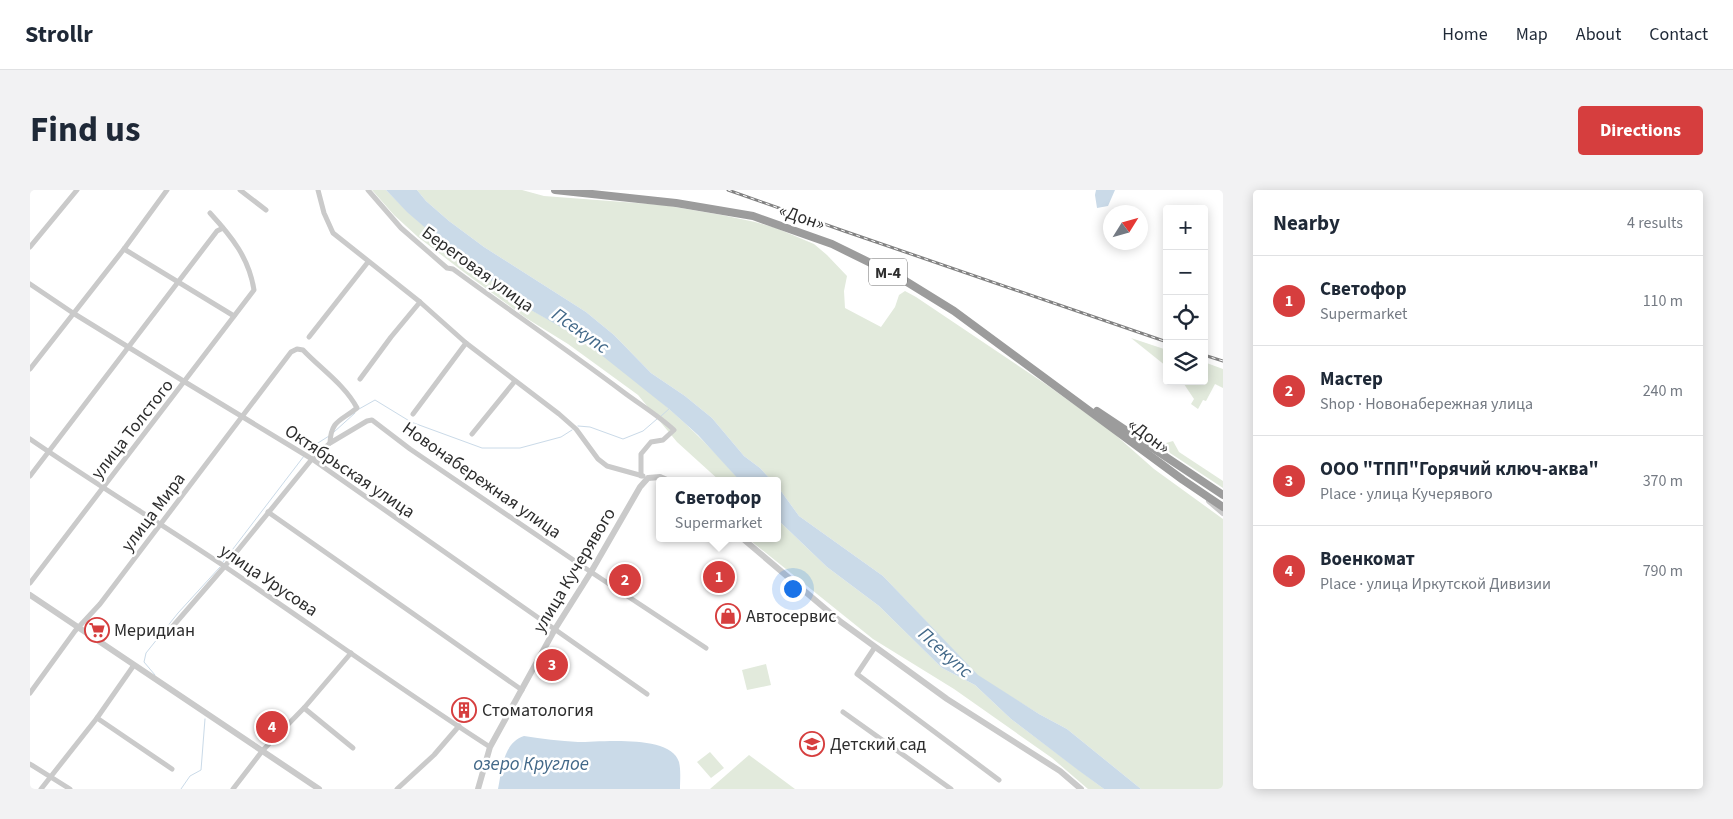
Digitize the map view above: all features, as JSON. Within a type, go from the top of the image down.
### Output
[{"type":"highway","name":"«Дон»","points":[[554,190],[686,204],[753,216],[832,244],[899,277],[954,311],[1183,480],[1223,507]]},
{"type":"highway","name":"«Дон»","points":[[1010,352],[1221,493]]},
{"type":"street","points":[[30,247],[77,190]]},
{"type":"street","points":[[30,369],[124,249],[167,190]]},
{"type":"street","points":[[240,190],[266,210]]},
{"type":"street","points":[[318,190],[324,213],[333,233],[576,429],[598,459],[607,466],[645,477],[656,477]]},
{"type":"street","name":"Береговая улица","points":[[368,190],[400,228],[447,268],[454,269],[527,323],[567,349],[674,430],[663,440],[651,442],[641,454],[645,477]]},
{"type":"street","points":[[30,476],[178,282],[217,232],[223,228],[210,213]]},
{"type":"street","name":"улица Толстого","points":[[30,583],[254,290],[252,275],[241,253],[232,237],[223,228]]},
{"type":"street","points":[[124,249],[234,316]]},
{"type":"street","points":[[309,337],[368,262]]},
{"type":"street","name":"Октябрьская улица","points":[[30,284],[129,348],[312,459],[647,694]]},
{"type":"street","points":[[360,379],[390,337],[420,302]]},
{"type":"street","points":[[413,414],[466,342]]},
{"type":"street","name":"улица Мира","points":[[30,693],[291,352],[298,349],[303,350],[344,389],[357,408],[336,423],[331,429],[330,443]]},
{"type":"street","points":[[472,434],[515,381]]},
{"type":"street","name":"Новонабережная улица","points":[[330,443],[367,421],[372,420],[410,449],[706,648]]},
{"type":"street","name":"улица Урусова","points":[[30,439],[103,489],[225,566],[490,747]]},
{"type":"street","points":[[167,633],[225,566],[312,459],[330,443]]},
{"type":"street","name":"улица Кучерявого","points":[[478,789],[490,747],[555,629],[591,572],[645,477]]},
{"type":"street","name":"М-4","points":[[1183,480],[1223,512]]},
{"type":"street","points":[[268,512],[522,690]]},
{"type":"street","points":[[747,542],[840,622],[947,699],[1060,771],[1080,789]]},
{"type":"street","points":[[30,595],[319,789]]},
{"type":"street","points":[[875,647],[857,674],[999,780]]},
{"type":"street","points":[[233,789],[262,750],[304,708],[351,653]]},
{"type":"street","points":[[41,789],[97,718],[134,665]]},
{"type":"street","points":[[304,708],[353,748]]},
{"type":"street","points":[[843,712],[951,789]]},
{"type":"street","points":[[97,718],[172,769]]},
{"type":"street","points":[[398,789],[434,755],[459,726]]},
{"type":"street","points":[[30,764],[70,789]]},
{"type":"shaded area","points":[[372,190],[386,190],[432,233],[512,297],[575,335],[624,372],[685,423],[737,477],[716,477],[677,442],[638,395],[568,344],[526,318],[418,237],[394,215]]},
{"type":"shaded area","points":[[417,190],[522,190],[544,196],[663,205],[722,215],[776,228],[814,244],[847,276],[844,291],[845,308],[881,327],[895,307],[899,295],[905,291],[1047,385],[1111,431],[1154,469],[1223,519],[1223,789],[1141,789],[1067,729],[978,676],[883,576],[799,516],[781,491],[781,477],[768,477],[744,456],[712,418],[685,396],[651,373],[614,335],[586,312],[484,247],[426,201]]},
{"type":"shaded area","points":[[1131,338],[1163,349],[1163,364]]},
{"type":"shaded area","points":[[1208,363],[1223,369],[1223,388],[1215,384],[1206,401],[1203,400],[1198,409],[1191,404],[1194,399],[1185,385],[1208,385]]},
{"type":"shaded area","points":[[1173,441],[1179,452],[1223,481],[1223,488],[1170,453],[1166,443]]},
{"type":"shaded area","points":[[781,523],[827,567],[879,606],[942,668],[975,685],[1011,719],[1104,789],[1088,789],[1052,758],[954,689],[873,639],[752,542],[781,542]]},
{"type":"shaded area","points":[[766,664],[771,685],[747,690],[742,670]]},
{"type":"shaded area","points":[[710,752],[724,768],[711,778],[697,762]]},
{"type":"shaded area","points":[[749,755],[795,789],[710,789]]},
{"type":"water","name":"Псекупс","points":[[386,190],[417,190],[426,201],[449,221],[484,247],[586,312],[614,335],[651,373],[685,396],[712,418],[744,456],[768,477],[736,477],[698,435],[669,409],[580,338],[522,305],[444,244],[407,212]]},
{"type":"water","points":[[1096,190],[1115,190],[1108,205],[1103,205],[1103,207],[1097,208]]},
{"type":"water","name":"Псекупс","points":[[781,491],[799,516],[883,576],[978,675],[1039,714],[1067,729],[1141,789],[1104,789],[1011,719],[975,685],[942,668],[879,606],[827,567],[781,523]]},
{"type":"water","name":"озеро Круглое","points":[[524,736],[578,742],[618,741],[649,743],[663,747],[673,753],[679,762],[680,789],[498,789],[502,765],[508,751],[517,739]]},
{"type":"waterway","points":[[359,409],[375,400],[411,422],[482,448],[520,448],[561,437],[572,430]]},
{"type":"waterway","points":[[660,417],[670,408]]},
{"type":"waterway","points":[[334,432],[355,413]]},
{"type":"waterway","points":[[578,426],[590,427],[623,439],[643,431],[657,419]]},
{"type":"waterway","points":[[310,448],[329,436]]},
{"type":"waterway","points":[[223,562],[304,456]]},
{"type":"waterway","points":[[155,675],[144,662],[146,653],[178,613],[220,567]]},
{"type":"waterway","points":[[181,789],[190,776],[201,770],[205,719]]},
{"type":"railway","points":[[728,190],[1163,341]]},
{"type":"railway","points":[[1208,356],[1223,361]]},
{"type":"place","name":"Светофор","points":[[719,577]]},
{"type":"place","name":"Мастер","points":[[625,580]]},
{"type":"place","name":"Автосервис","points":[[728,616]]},
{"type":"place","name":"Меридиан","points":[[97,630]]},
{"type":"place","name":"ООО \"ТПП\"Горячий ключ-аква\"","points":[[552,665]]},
{"type":"place","name":"Стоматология","points":[[464,710]]},
{"type":"place","name":"Военкомат","points":[[272,727]]},
{"type":"place","name":"Детский сад","points":[[812,744]]}]
